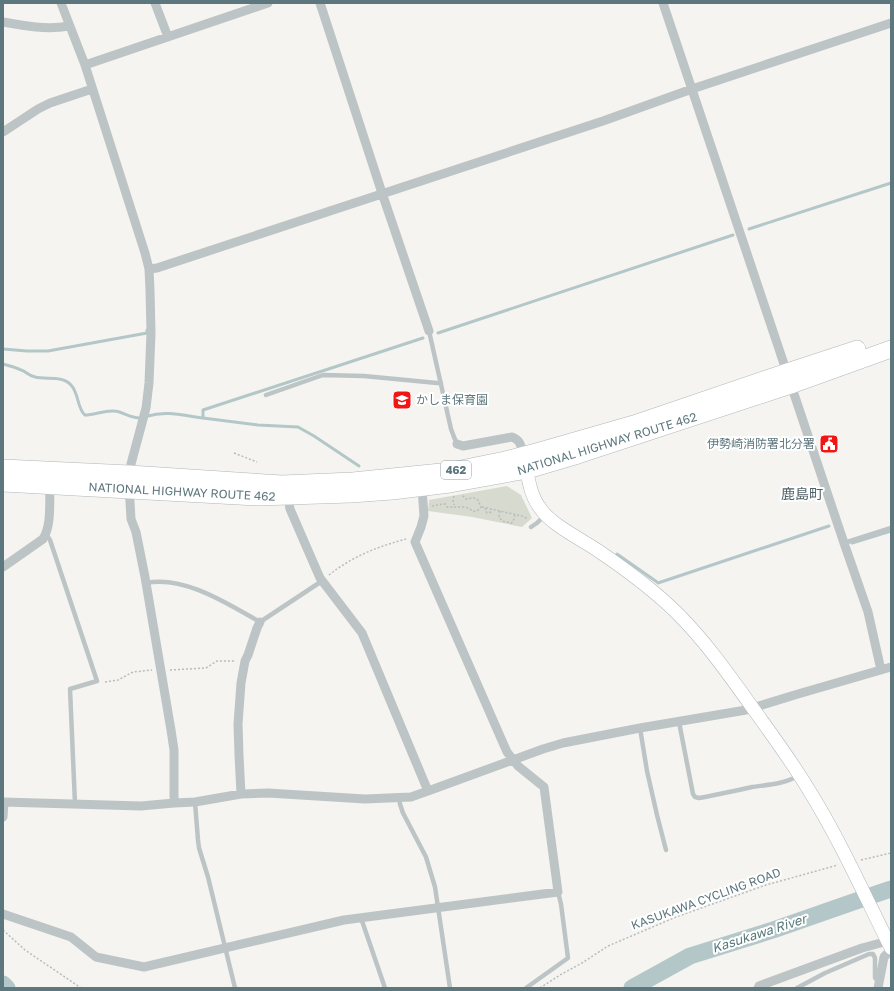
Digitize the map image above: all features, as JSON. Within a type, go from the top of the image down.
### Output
[{"type":"highway","name":"NATIONAL HIGHWAY ROUTE 462","points":[[3,483],[50,486],[130,482],[282,484],[353,481],[525,463],[578,455],[891,339]]},
{"type":"highway","name":"NATIONAL HIGHWAY ROUTE 462","points":[[789,378],[891,350]]},
{"type":"highway","name":"NATIONAL HIGHWAY ROUTE 462","points":[[3,468],[258,497],[351,494],[427,495],[450,484],[525,463]]},
{"type":"street","points":[[61,3],[85,65],[149,269],[151,333],[148,399],[134,452],[130,482],[131,519],[136,532],[146,583],[174,750],[174,802]]},
{"type":"street","points":[[155,3],[168,37]]},
{"type":"street","points":[[85,65],[268,3]]},
{"type":"street","points":[[320,3],[382,193],[430,332]]},
{"type":"street","points":[[663,3],[868,612],[881,670]]},
{"type":"street","points":[[3,22],[33,27],[60,28],[69,26]]},
{"type":"street","points":[[149,269],[157,268],[603,121],[692,89],[891,23]]},
{"type":"street","points":[[3,132],[50,103],[92,89]]},
{"type":"street","points":[[457,444],[463,446],[512,437],[517,438],[520,443],[532,494],[539,508],[545,515],[563,529],[624,568],[665,601],[697,634],[714,655],[799,774],[851,863],[889,945],[888,953],[884,957],[879,985]]},
{"type":"street","points":[[3,567],[43,539],[46,534],[49,522],[50,486]]},
{"type":"street","points":[[3,914],[71,937],[96,957],[144,967],[344,920],[558,892],[544,787],[518,766],[507,752],[415,542],[424,516],[427,495]]},
{"type":"street","points":[[289,496],[290,509],[320,578],[362,633],[428,791]]},
{"type":"street","points":[[241,794],[238,724],[241,683],[245,661],[260,622]]},
{"type":"street","points":[[3,817],[4,802],[141,806],[174,802],[195,802],[241,794],[268,793],[365,799],[411,797],[543,749],[640,728],[753,709],[798,694],[891,667]]},
{"type":"street","points":[[757,987],[862,948],[889,945]]},
{"type":"lane","points":[[430,332],[430,339],[452,433],[457,444]]},
{"type":"lane","points":[[266,395],[323,375],[364,376],[441,383]]},
{"type":"lane","points":[[532,527],[545,515]]},
{"type":"lane","points":[[844,543],[891,528]]},
{"type":"lane","points":[[46,534],[50,540],[97,681],[70,689],[75,805]]},
{"type":"lane","points":[[146,583],[155,581],[178,584],[197,589],[260,622],[322,581]]},
{"type":"lane","points":[[679,722],[693,794],[695,797],[699,798],[764,786],[790,780],[799,774]]},
{"type":"lane","points":[[640,728],[647,771],[666,850]]},
{"type":"lane","points":[[399,797],[403,813],[426,857],[435,887],[450,988]]},
{"type":"lane","points":[[195,802],[199,844],[235,988]]},
{"type":"lane","points":[[526,988],[568,958],[558,892]]},
{"type":"lane","points":[[361,918],[385,988]]},
{"type":"lane","points":[[798,988],[826,973],[869,954],[873,954],[875,958],[875,978],[879,985]]},
{"type":"path","points":[[234,453],[256,462]]},
{"type":"path","points":[[462,493],[466,499],[474,498],[478,500],[481,506],[486,508],[522,516],[530,520]]},
{"type":"path","points":[[454,494],[454,505]]},
{"type":"path","points":[[427,495],[431,506],[443,504],[447,507],[453,506],[467,508],[475,511],[481,506]]},
{"type":"path","points":[[486,508],[485,510],[487,513],[491,512],[492,509]]},
{"type":"path","points":[[500,511],[499,517],[502,521],[511,523],[513,522],[515,515]]},
{"type":"path","points":[[322,581],[360,554],[408,538],[416,538]]},
{"type":"path","name":"KASUKAWA CYCLING ROAD","points":[[540,988],[608,946],[676,917],[766,885],[891,853]]},
{"type":"path","points":[[3,930],[25,950],[81,988]]},
{"type":"shaded area","points":[[507,486],[521,495],[532,518],[522,527],[472,517],[428,511],[429,500]]},
{"type":"waterway","points":[[749,229],[891,183]]},
{"type":"waterway","points":[[438,333],[733,235]]},
{"type":"waterway","points":[[3,349],[48,351],[147,333],[147,330]]},
{"type":"waterway","points":[[148,416],[169,413],[203,418],[203,410],[423,338]]},
{"type":"waterway","points":[[3,364],[19,369],[35,377],[59,379],[67,382],[74,388],[82,412],[85,415],[114,411],[140,418]]},
{"type":"waterway","points":[[203,418],[258,425],[298,427],[359,466]]},
{"type":"waterway","points":[[617,554],[658,583],[829,526]]},
{"type":"waterway","points":[[852,543],[891,531]]},
{"type":"waterway","name":"Kasukawa River","points":[[632,988],[690,956],[773,930],[891,889]]},
{"type":"waterway","name":"Kasukawa River","points":[[3,984],[7,988]]},
{"type":"place","name":"かしま保育園","points":[[402,400]]},
{"type":"place","name":"伊勢崎消防署北分署","points":[[829,444]]},
{"type":"district","name":"鹿島町","points":[[802,494]]}]
